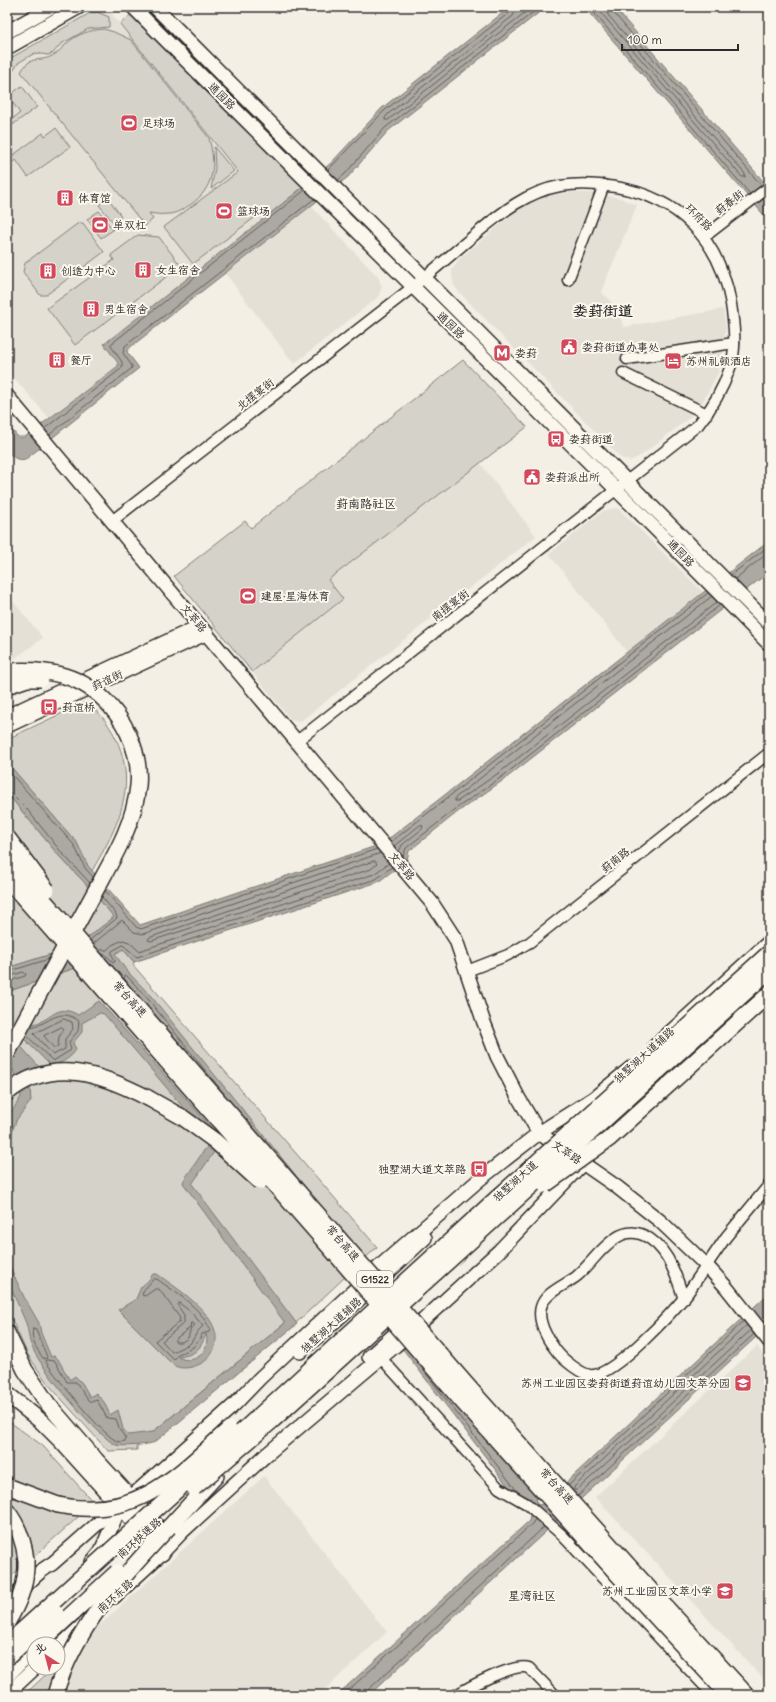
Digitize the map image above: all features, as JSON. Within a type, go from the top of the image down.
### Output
[{"type":"highway","points":[[7,671],[26,670],[52,673],[78,681],[94,690],[115,711],[127,730],[133,745],[139,778],[135,806],[124,838],[7,1054]]},
{"type":"highway","points":[[7,686],[27,680],[42,679],[68,685],[90,697],[113,720],[124,739],[132,763],[133,779],[129,806],[118,836],[7,1040]]},
{"type":"highway","points":[[7,838],[49,893],[92,944],[151,1022]]},
{"type":"highway","name":"常台高速","points":[[7,858],[472,1391],[747,1695]]},
{"type":"highway","name":"常台高速","points":[[7,879],[339,1258],[461,1400],[728,1695]]},
{"type":"highway","name":"独墅湖大道","points":[[268,1416],[347,1334],[769,953]]},
{"type":"highway","name":"独墅湖大道","points":[[268,1416],[495,1218],[769,971]]},
{"type":"highway","points":[[495,1218],[609,1139],[769,994]]},
{"type":"highway","points":[[7,1093],[23,1082],[44,1074],[62,1072],[79,1073],[100,1077],[127,1087],[182,1117],[227,1151],[276,1197],[401,1340],[461,1400]]},
{"type":"highway","points":[[7,1486],[47,1502],[75,1508],[110,1507],[135,1500],[166,1484],[212,1445],[502,1183],[578,1126]]},
{"type":"highway","points":[[7,1333],[25,1370],[48,1404],[125,1502]]},
{"type":"highway","points":[[7,1394],[42,1422],[125,1502],[167,1548]]},
{"type":"highway","name":"南环快速路","points":[[7,1658],[238,1451],[268,1416]]},
{"type":"highway","name":"南环快速路","points":[[7,1644],[268,1416]]},
{"type":"highway","points":[[55,1695],[70,1656],[96,1612],[116,1585],[238,1451]]},
{"type":"highway","points":[[7,1477],[47,1502]]},
{"type":"highway","points":[[7,1511],[17,1526],[22,1539],[25,1553],[26,1575],[20,1599],[7,1623]]},
{"type":"highway","points":[[48,1636],[113,1575],[169,1527]]},
{"type":"highway","points":[[7,1675],[26,1656]]},
{"type":"main road","points":[[7,32],[51,7]]},
{"type":"main road","points":[[7,48],[79,7]]},
{"type":"main road","name":"通园路","points":[[133,7],[412,287],[622,484]]},
{"type":"main road","name":"通园路","points":[[155,7],[424,276],[622,484],[714,578],[742,598],[769,624]]},
{"type":"main road","name":"文萃路","points":[[7,396],[425,893],[451,931],[460,949],[496,1056],[518,1098],[539,1133],[583,1163],[660,1222],[706,1265],[768,1339]]},
{"type":"main road","name":"通园路","points":[[714,578],[732,606],[769,644]]},
{"type":"main road","name":"葑谊街","points":[[7,716],[204,630]]},
{"type":"main road","name":"葑谊街","points":[[7,726],[204,630]]},
{"type":"main road","name":"独墅湖大道辅路","points":[[125,1502],[234,1406],[260,1378],[478,1188],[509,1156],[539,1133],[594,1098],[623,1075],[769,942]]},
{"type":"main road","points":[[167,1548],[266,1455],[416,1321],[499,1251],[631,1110],[769,984]]},
{"type":"main road","points":[[583,1163],[580,1127],[584,1112],[594,1098]]},
{"type":"main road","points":[[266,1455],[381,1358],[392,1343]]},
{"type":"main road","points":[[7,1602],[41,1571],[53,1563],[104,1518],[125,1502]]},
{"type":"main road","points":[[7,1638],[99,1555],[125,1502]]},
{"type":"main road","name":"南环东路","points":[[66,1641],[167,1548]]},
{"type":"main road","points":[[7,1610],[31,1589],[53,1563]]},
{"type":"main road","points":[[7,1694],[27,1676]]},
{"type":"street","name":"环府路","points":[[412,287],[511,206],[535,193],[560,186],[604,185],[628,189],[664,203],[690,223],[704,237],[717,260],[728,288],[733,318],[734,343],[730,367],[714,403],[698,425],[622,484]]},
{"type":"street","points":[[568,280],[604,185]]},
{"type":"street","name":"葑春街","points":[[704,237],[769,187]]},
{"type":"street","name":"北摆宴街","points":[[112,521],[412,287]]},
{"type":"street","points":[[627,359],[734,343]]},
{"type":"street","points":[[623,373],[707,414]]},
{"type":"street","name":"南摆宴街","points":[[297,741],[622,484]]},
{"type":"street","name":"葑南路","points":[[467,971],[512,954],[530,942],[769,753]]},
{"type":"street","points":[[684,1299],[673,1268],[663,1253],[644,1235],[636,1232],[628,1233],[613,1240],[576,1277],[550,1294],[542,1303],[540,1313],[547,1336],[557,1352],[570,1364],[583,1372],[589,1375],[596,1375],[616,1363],[643,1341],[684,1299],[706,1265],[740,1218],[769,1185]]},
{"type":"street","points":[[381,1358],[499,1488],[527,1504],[562,1535],[713,1695]]},
{"type":"street","points":[[456,1695],[514,1668],[524,1667],[529,1668],[556,1695]]},
{"type":"shaded area","points":[[97,9],[112,14],[270,214],[104,344],[118,363],[118,366],[50,419],[7,370],[7,60]]},
{"type":"shaded area","points":[[97,12],[109,17],[109,27],[88,29],[61,44],[53,53],[48,55],[35,53],[18,63],[7,81],[7,60],[90,13]]},
{"type":"shaded area","points":[[134,12],[305,185],[270,214],[266,209],[193,264],[164,227],[238,172],[120,24]]},
{"type":"shaded area","points":[[104,29],[131,40],[209,138],[213,166],[212,175],[204,191],[190,205],[177,212],[171,214],[149,213],[153,219],[145,226],[21,72],[28,63],[52,56],[79,35],[94,30]]},
{"type":"shaded area","points":[[22,86],[37,107],[7,129],[7,123],[20,113],[12,102],[7,105],[7,97]]},
{"type":"shaded area","points":[[56,128],[70,147],[28,177],[16,160],[11,163],[8,159],[43,133],[45,136]]},
{"type":"shaded area","points":[[214,147],[234,171],[211,189],[215,168]]},
{"type":"shaded area","points":[[572,192],[592,193],[620,198],[637,205],[601,292],[615,307],[624,327],[723,309],[726,327],[723,353],[718,373],[701,405],[689,418],[642,455],[630,461],[621,458],[459,292],[454,285],[452,276],[452,270],[459,259],[515,212],[532,201],[550,195]]},
{"type":"shaded area","points":[[108,198],[121,216],[113,222],[99,205]]},
{"type":"shaded area","points":[[311,206],[378,277],[382,287],[378,297],[294,364],[225,273]]},
{"type":"shaded area","name":"单双杠","points":[[99,211],[113,230],[101,238],[87,219]]},
{"type":"shaded area","name":"创造力中心","points":[[80,223],[83,223],[104,252],[46,295],[40,295],[23,272],[25,263]]},
{"type":"shaded area","points":[[138,235],[159,237],[181,266],[75,345],[47,308],[114,260],[111,255]]},
{"type":"shaded area","points":[[463,360],[527,427],[328,580],[343,599],[252,672],[174,576],[245,521],[251,528]]},
{"type":"shaded area","points":[[480,463],[536,536],[302,720],[291,720],[252,672],[343,599],[328,580]]},
{"type":"shaded area","points":[[614,508],[619,509],[703,592],[627,652],[549,554],[603,511]]},
{"type":"shaded area","points":[[7,594],[43,638],[7,664]]},
{"type":"shaded area","points":[[86,702],[105,721],[113,732],[123,757],[126,784],[119,816],[92,871],[77,843],[10,766],[7,752],[7,739]]},
{"type":"shaded area","points":[[7,793],[59,856],[114,917],[77,946],[7,968]]},
{"type":"shaded area","points":[[123,949],[134,962],[133,965],[377,1247],[296,1323],[292,1318],[285,1323],[137,1445],[137,1450],[108,1451],[48,1384],[28,1355],[7,1309],[7,992],[103,958]]},
{"type":"shaded area","name":"苏州工业园区文萃小学","points":[[757,1346],[769,1363],[769,1685],[595,1497]]},
{"type":"shaded area","points":[[7,1420],[43,1446],[94,1503],[7,1580]]},
{"type":"shaded area","points":[[264,1476],[387,1632],[319,1695],[61,1695],[56,1676],[66,1676],[66,1656]]},
{"type":"shaded area","points":[[44,1676],[62,1676],[66,1679],[61,1695],[24,1695]]},
{"type":"water","points":[[510,7],[546,7],[388,131],[348,177],[128,349],[127,352],[139,368],[26,459],[20,460],[7,451],[7,424],[18,437],[25,437],[118,366],[118,363],[104,344],[296,193],[332,162],[382,108]]},
{"type":"water","points":[[584,7],[614,7],[769,188],[769,221]]},
{"type":"water","points":[[769,541],[769,572],[505,779],[459,811],[409,851],[407,860],[378,882],[134,962],[123,949],[115,954],[126,970],[151,996],[314,1198],[535,1488],[538,1505],[543,1504],[769,1293],[769,1325],[369,1695],[337,1695],[529,1521],[530,1515],[103,958],[7,992],[7,968],[77,946],[114,917],[59,856],[7,793],[7,752],[10,766],[77,843],[88,866],[140,925],[382,844]]},
{"type":"water","points":[[99,1001],[219,1136],[221,1142],[192,1184],[297,1324],[155,1442],[124,1446],[116,1445],[108,1439],[84,1416],[58,1386],[38,1359],[30,1342],[26,1323],[7,1279],[7,1244],[10,1267],[24,1297],[39,1323],[41,1333],[51,1357],[54,1356],[58,1359],[69,1379],[75,1376],[82,1383],[90,1397],[96,1393],[104,1402],[110,1415],[118,1410],[123,1429],[128,1435],[153,1432],[285,1323],[183,1183],[207,1146],[204,1132],[104,1014],[100,1013],[82,1023],[82,1032],[73,1043],[76,1049],[72,1055],[60,1063],[52,1065],[49,1064],[20,1035],[20,1024],[40,1022],[59,1011],[64,1010],[71,1011],[78,1015]]},
{"type":"water","points":[[7,1031],[42,1070],[30,1087],[31,1101],[17,1119],[7,1144],[7,1119],[21,1097],[13,1069],[7,1063]]},
{"type":"water","points":[[153,1274],[157,1274],[198,1305],[207,1315],[213,1326],[216,1337],[213,1352],[205,1361],[186,1368],[176,1367],[118,1310],[136,1299],[141,1287]],"holes":[[[206,1334],[207,1341],[204,1352],[200,1356],[190,1360],[178,1357],[189,1355],[196,1351]]]},
{"type":"place","name":"足球场","points":[[129,123]]},
{"type":"place","name":"体育馆","points":[[65,198]]},
{"type":"place","name":"篮球场","points":[[224,211]]},
{"type":"place","name":"单双杠","points":[[100,225]]},
{"type":"place","name":"女生宿舍","points":[[143,270]]},
{"type":"place","name":"创造力中心","points":[[48,271]]},
{"type":"place","name":"男生宿舍","points":[[91,309]]},
{"type":"place","name":"娄葑街道办事处","points":[[569,347]]},
{"type":"place","name":"娄葑","points":[[502,353]]},
{"type":"place","name":"餐厅","points":[[57,360]]},
{"type":"place","name":"苏州礼顿酒店","points":[[673,361]]},
{"type":"place","name":"娄葑街道","points":[[556,439]]},
{"type":"place","name":"娄葑派出所","points":[[532,477]]},
{"type":"place","name":"建屋·星海体育","points":[[248,596]]},
{"type":"place","name":"葑谊桥","points":[[49,707]]},
{"type":"place","name":"独墅湖大道文萃路","points":[[479,1169]]},
{"type":"place","name":"苏州工业园区娄葑街道葑谊幼儿园文萃分园","points":[[743,1383]]},
{"type":"place","name":"苏州工业园区文萃小学","points":[[725,1591]]},
{"type":"district","name":"娄葑街道","points":[[603,310]]},
{"type":"district","name":"葑南路社区","points":[[366,503]]},
{"type":"district","name":"星湾社区","points":[[532,1595]]}]
